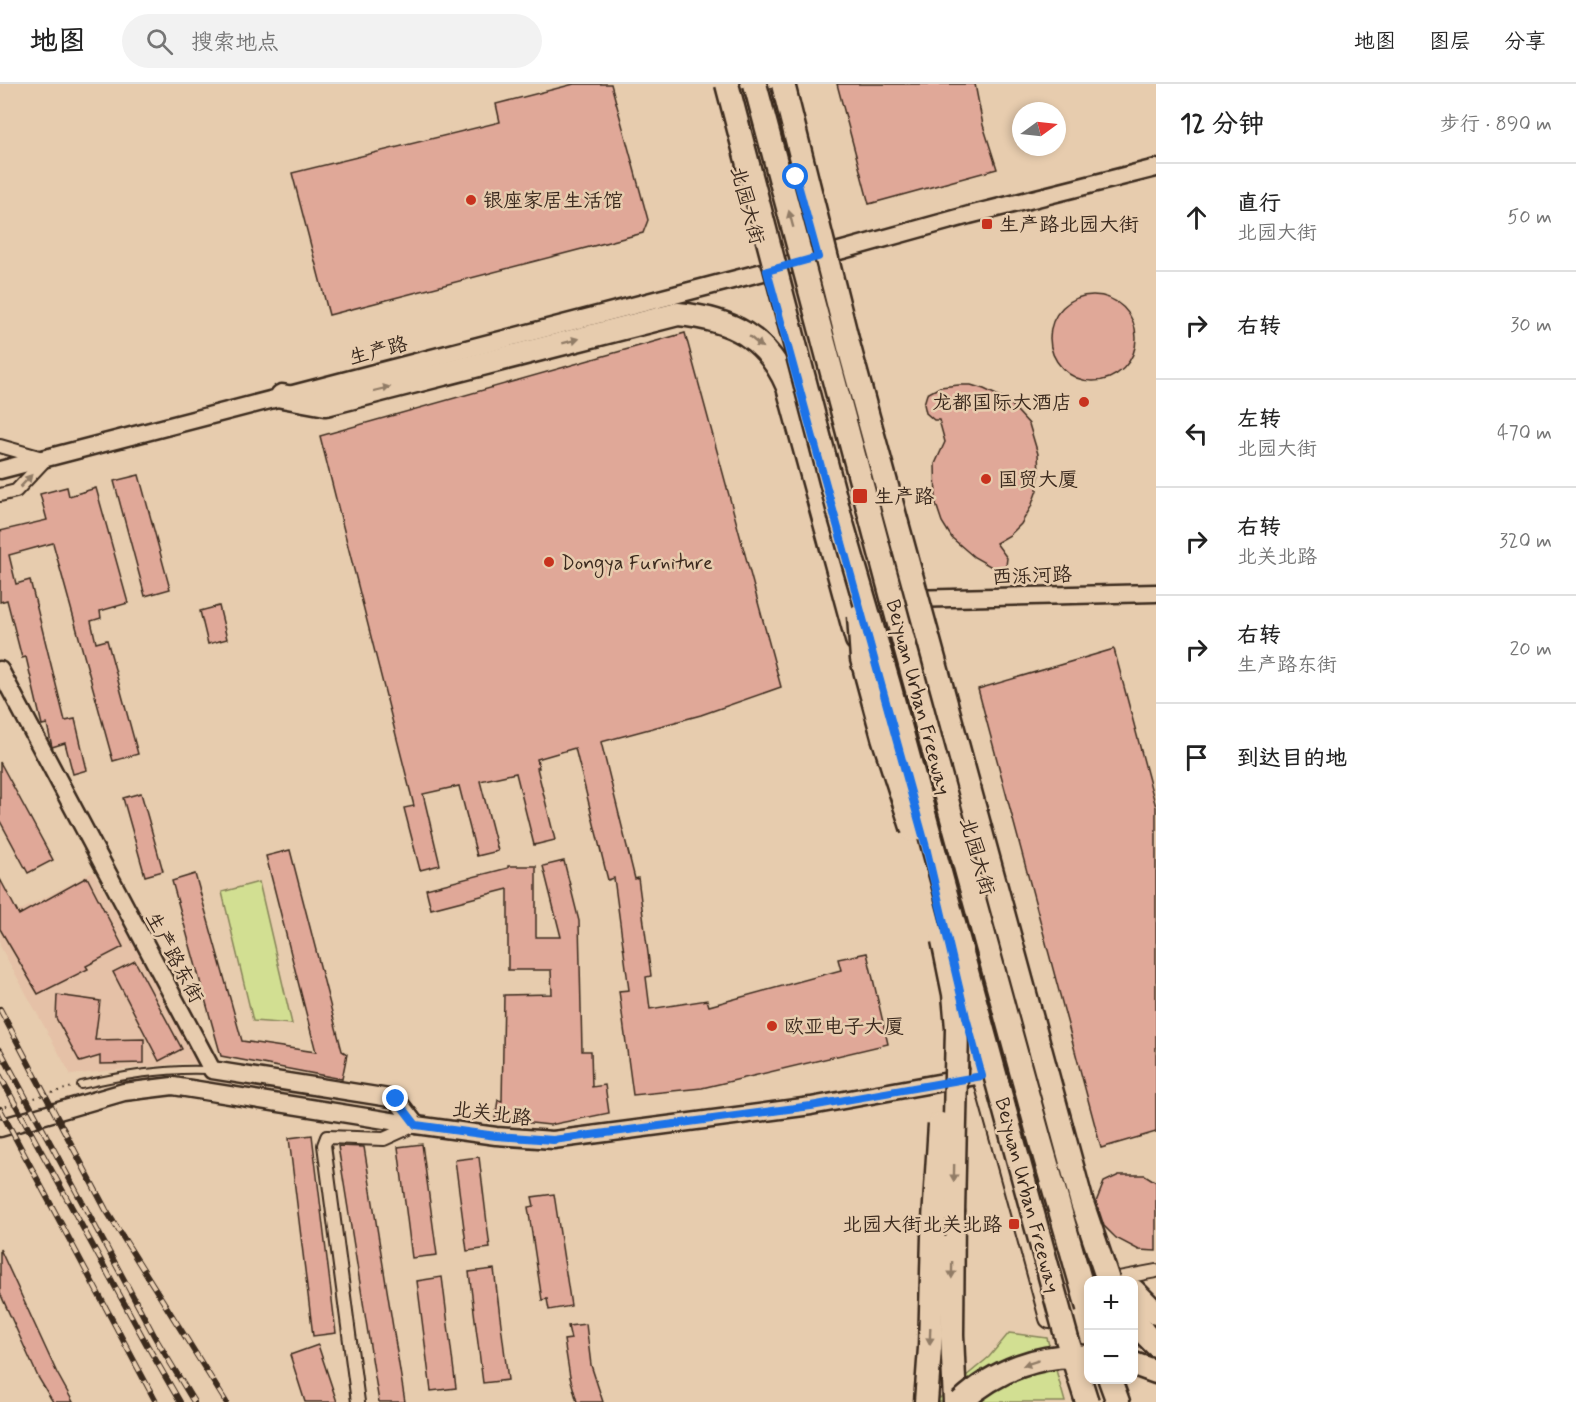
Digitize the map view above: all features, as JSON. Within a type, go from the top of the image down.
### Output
[{"type":"highway","name":"Beiyuan Urban Freeway","points":[[727,84],[841,520],[889,685],[1067,1339],[1087,1402]]},
{"type":"highway","name":"Beiyuan Urban Freeway","points":[[755,84],[1038,1133],[1084,1291]]},
{"type":"highway","points":[[783,84],[849,347],[1082,1203],[1106,1276]]},
{"type":"highway","points":[[282,396],[326,404],[678,314],[708,318],[742,330],[760,344],[780,369],[788,387],[883,737],[910,819],[945,949],[954,994],[957,1028],[952,1335],[955,1402]]},
{"type":"highway","points":[[866,501],[924,619]]},
{"type":"highway","points":[[841,520],[860,617],[862,659]]},
{"type":"highway","points":[[953,724],[957,834]]},
{"type":"highway","points":[[883,737],[928,831]]},
{"type":"highway","points":[[926,1402],[933,1236],[947,1023],[945,949]]},
{"type":"highway","points":[[1082,1203],[1120,1276]]},
{"type":"highway","points":[[1138,1295],[1156,1313]]},
{"type":"highway","points":[[1138,1325],[1156,1345]]},
{"type":"highway","points":[[961,1402],[977,1387],[1005,1372],[1037,1360],[1074,1356],[1084,1357]]},
{"type":"highway","points":[[1138,1365],[1156,1372]]},
{"type":"highway","points":[[1111,1384],[1118,1402]]},
{"type":"main road","name":"北园大街","points":[[718,84],[749,214],[767,271],[926,847],[982,1076],[1076,1402]]},
{"type":"main road","name":"北园大街","points":[[771,84],[888,529],[909,599],[1092,1276]]},
{"type":"main road","points":[[1122,1384],[1129,1402]]},
{"type":"street","points":[[818,257],[969,215],[1156,168]]},
{"type":"street","name":"生产路","points":[[0,470],[818,257]]},
{"type":"street","points":[[0,446],[46,459],[16,491],[0,495]]},
{"type":"street","name":"西泺河路","points":[[909,599],[1156,593]]},
{"type":"street","name":"生产路东街","points":[[0,670],[212,1070]]},
{"type":"street","points":[[212,1070],[396,1099],[416,1125],[384,1139],[327,1137],[324,1144],[358,1402]]},
{"type":"street","name":"北关北路","points":[[0,1128],[124,1092],[173,1086],[416,1125],[496,1136],[553,1140],[811,1106],[982,1076]]},
{"type":"street","points":[[1132,1276],[1156,1271]]},
{"type":"lane","points":[[81,1085],[145,1073],[193,1069],[212,1070]]},
{"type":"path","points":[[0,1108],[81,1085]]},
{"type":"shaded area","points":[[93,872],[203,1064],[180,1063],[71,1075],[0,946],[0,921]]},
{"type":"green space","points":[[259,882],[292,1024],[253,1021],[222,892]]},
{"type":"green space","points":[[1009,1333],[1047,1338],[1065,1402],[935,1402],[989,1357]]},
{"type":"building","name":"银座家居生活馆","points":[[574,84],[611,84],[648,220],[643,233],[329,315],[292,173],[500,122],[496,104]]},
{"type":"building","points":[[837,84],[975,84],[983,125],[997,169],[869,204]]},
{"type":"building","points":[[1093,295],[1117,302],[1129,314],[1136,338],[1129,362],[1117,374],[1093,381],[1069,374],[1057,362],[1050,338],[1057,314],[1069,302]]},
{"type":"building","name":"Dongya Furniture","points":[[685,333],[781,687],[701,715],[601,742],[635,879],[638,878],[651,976],[646,977],[650,1009],[707,1000],[709,1006],[841,970],[838,959],[867,953],[888,1044],[702,1088],[633,1095],[619,991],[629,990],[614,878],[608,880],[575,748],[537,759],[539,768],[537,768],[555,840],[534,845],[516,773],[480,781],[498,851],[477,856],[459,786],[423,794],[440,865],[420,870],[404,808],[414,806],[320,436]]},
{"type":"building","name":"国贸大厦","points":[[971,385],[984,389],[1007,400],[1029,424],[1038,454],[1037,490],[1031,507],[1021,524],[1010,535],[996,543],[1007,558],[1006,566],[997,570],[974,557],[952,538],[942,522],[936,504],[935,464],[945,442],[939,420],[934,420],[926,413],[924,404],[927,394],[940,387]]},
{"type":"building","points":[[139,475],[170,589],[145,596],[114,481]]},
{"type":"building","points":[[67,487],[69,496],[96,488],[128,603],[100,611],[101,618],[91,621],[96,643],[107,640],[138,754],[113,761],[53,543],[9,555],[16,584],[30,580],[65,721],[75,719],[87,770],[73,774],[65,743],[52,747],[47,724],[42,725],[26,657],[22,658],[7,600],[0,602],[0,531],[47,520],[40,494]]},
{"type":"building","points":[[219,606],[227,639],[208,644],[200,611]]},
{"type":"building","points":[[1114,649],[1156,807],[1156,1132],[1101,1148],[978,689]]},
{"type":"building","points":[[0,762],[53,860],[28,873],[0,821]]},
{"type":"building","points":[[141,793],[163,871],[145,876],[123,798]]},
{"type":"building","points":[[290,850],[342,1051],[347,1054],[342,1079],[221,1056],[172,881],[195,874],[242,1041],[316,1052],[266,856]]},
{"type":"building","points":[[564,861],[579,921],[582,1051],[591,1051],[592,1087],[605,1085],[609,1113],[550,1125],[495,1119],[498,1100],[502,1101],[504,995],[552,994],[551,970],[508,970],[508,889],[431,909],[426,889],[508,868],[508,866],[536,866],[536,937],[561,937],[543,866]]},
{"type":"building","points":[[87,877],[123,947],[86,966],[88,969],[38,994],[0,929],[0,879],[19,915]]},
{"type":"building","points":[[135,961],[182,1049],[159,1061],[113,972]]},
{"type":"building","points":[[57,995],[100,1001],[95,1040],[144,1039],[144,1063],[100,1064],[100,1056],[80,1062],[56,1018]]},
{"type":"building","points":[[312,1135],[336,1333],[313,1336],[289,1138]]},
{"type":"building","points":[[422,1144],[437,1255],[412,1258],[398,1147]]},
{"type":"building","points":[[338,1146],[364,1147],[405,1402],[379,1402]]},
{"type":"building","points":[[479,1157],[490,1248],[467,1251],[455,1160]]},
{"type":"building","points":[[1119,1175],[1145,1175],[1156,1182],[1156,1251],[1139,1250],[1116,1238],[1104,1226],[1096,1202],[1104,1182]]},
{"type":"building","points":[[554,1194],[571,1306],[549,1310],[547,1299],[542,1300],[528,1207],[534,1206],[532,1197]]},
{"type":"building","points":[[0,1249],[57,1373],[73,1402],[53,1402],[38,1377],[0,1293]]},
{"type":"building","points":[[494,1269],[508,1380],[483,1383],[469,1272]]},
{"type":"building","points":[[442,1277],[456,1388],[431,1391],[417,1281]]},
{"type":"building","points":[[586,1324],[591,1365],[603,1402],[577,1402],[570,1377],[564,1340],[571,1339],[568,1326]]},
{"type":"building","points":[[318,1345],[337,1402],[305,1402],[290,1355]]},
{"type":"railway","points":[[0,1009],[106,1210],[226,1402]]},
{"type":"railway","points":[[0,1050],[156,1339],[194,1402]]},
{"type":"railway","points":[[0,1076],[180,1402]]},
{"type":"railway","points":[[0,1109],[156,1402]]},
{"type":"place","name":"银座家居生活馆","points":[[471,200]]},
{"type":"place","name":"生产路北园大街","points":[[987,224]]},
{"type":"place","name":"龙都国际大酒店","points":[[1084,402]]},
{"type":"place","name":"国贸大厦","points":[[986,479]]},
{"type":"place","name":"生产路","points":[[860,496]]},
{"type":"place","name":"Dongya Furniture","points":[[549,562]]},
{"type":"place","name":"欧亚电子大厦","points":[[772,1026]]},
{"type":"place","name":"北园大街北关北路","points":[[1014,1224]]},
{"type":"route","points":[[396,1099],[416,1125],[496,1136],[553,1140],[811,1106],[982,1076],[926,847],[809,431],[767,271],[818,257],[796,177]]}]
